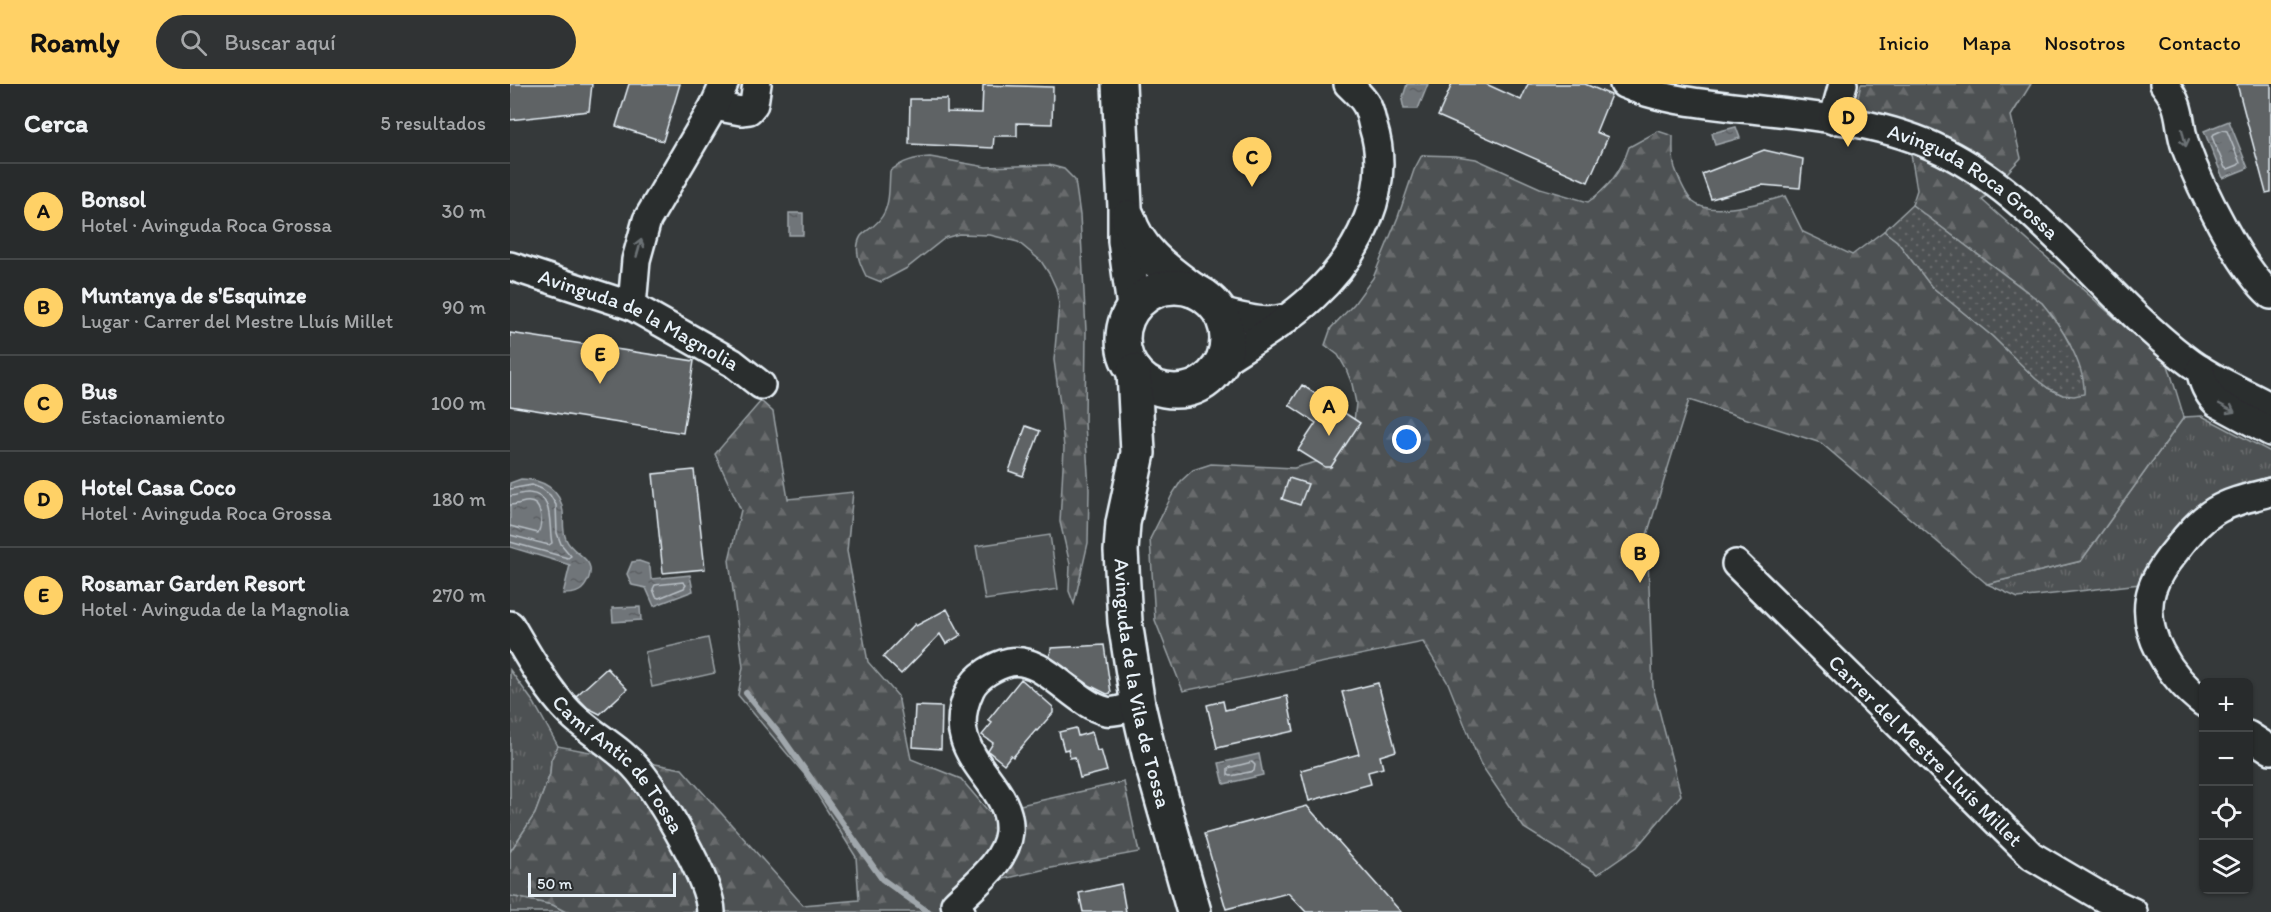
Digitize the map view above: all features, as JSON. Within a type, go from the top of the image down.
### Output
[{"type":"main road","points":[[1119,84],[1125,241],[1134,307]]},
{"type":"main road","points":[[1125,207],[1131,225],[1144,249],[1168,272],[1207,299],[1219,312],[1227,334],[1221,363],[1213,375],[1202,384],[1180,391],[1151,386],[1134,371],[1128,361],[1123,339],[1127,318],[1134,307],[1148,295],[1159,290],[1170,288],[1193,290]]},
{"type":"main road","name":"Avinguda de la Vila de Tossa","points":[[1134,371],[1138,453],[1126,507],[1121,551],[1125,622],[1138,705],[1150,757],[1194,912]]},
{"type":"main road","name":"Avinguda de la Vila de Tossa","points":[[1138,453],[1180,391]]},
{"type":"street","points":[[632,306],[636,260],[647,220],[719,95],[741,111],[749,110],[754,104],[757,84]]},
{"type":"street","name":"Avinguda Roca Grossa","points":[[1624,84],[1643,92],[1676,100],[1833,120],[1907,135],[1946,152],[1991,181],[2042,224],[2165,343],[2200,369],[2271,407]]},
{"type":"street","points":[[1833,120],[1843,84]]},
{"type":"street","points":[[2164,84],[2178,105],[2185,144],[2203,187],[2252,276],[2271,295]]},
{"type":"street","points":[[1221,363],[1315,296],[1340,266],[1362,231],[1376,198],[1380,168],[1378,150],[1360,91]]},
{"type":"street","name":"Avinguda de la Magnolia","points":[[510,266],[632,306],[733,363],[761,385]]},
{"type":"street","points":[[1219,312],[1257,321],[1275,321],[1290,316]]},
{"type":"street","points":[[2200,369],[2203,383],[2217,403],[2271,432]]},
{"type":"street","points":[[2199,699],[2176,676],[2156,642],[2148,608],[2151,591],[2170,557],[2200,521],[2225,506],[2271,492]]},
{"type":"street","name":"Carrer del Mestre Lluís Millet","points":[[1737,564],[2032,856],[2105,899],[2133,912]]},
{"type":"street","name":"Camí Antic de Tossa","points":[[510,625],[531,661],[569,712],[639,771],[675,825],[702,877],[711,912]]},
{"type":"street","points":[[961,912],[955,904],[1001,855],[1009,832],[1002,805],[971,756],[964,740],[961,723],[966,698],[972,686],[991,670],[1010,662],[1022,662],[1035,666],[1071,693],[1107,711],[1138,705]]},
{"type":"street","points":[[2253,738],[2271,750]]},
{"type":"green space","points":[[1861,84],[2031,84],[2011,116],[2021,158],[1982,200],[2168,365],[2184,417],[2081,561],[1987,584],[1821,443],[1689,400],[1647,535],[1653,687],[1681,795],[1637,847],[1598,874],[1524,828],[1480,763],[1448,683],[1423,642],[1183,691],[1155,620],[1150,539],[1172,495],[1181,481],[1193,470],[1211,464],[1294,468],[1327,459],[1354,422],[1356,403],[1352,384],[1338,355],[1325,345],[1331,328],[1354,304],[1373,278],[1414,170],[1422,155],[1476,159],[1540,188],[1588,202],[1613,178],[1629,147],[1658,131],[1673,136],[1675,168],[1685,191],[1693,202],[1701,207],[1725,209],[1752,205],[1785,196],[1803,232],[1852,255],[1884,231],[1897,241],[1931,286],[1992,336],[2036,379],[2063,395],[2082,377],[2069,342],[2054,318],[2042,303],[1912,205],[1917,190],[1910,148],[1855,110]]},
{"type":"green space","points":[[930,157],[986,167],[1049,165],[1064,169],[1075,180],[1080,215],[1086,331],[1085,423],[1089,490],[1088,543],[1074,604],[1069,591],[1070,564],[1060,522],[1064,448],[1054,360],[1059,304],[1056,288],[1050,275],[1041,261],[1018,242],[990,235],[959,234],[945,238],[907,268],[881,282],[866,276],[860,261],[857,251],[861,236],[879,221],[886,208],[890,171],[909,161]]},
{"type":"green space","points":[[1912,205],[2042,303],[2064,334],[2076,358],[2084,383],[2084,394],[2063,395],[2048,388],[1992,336],[1931,286],[1897,241],[1884,231]]},
{"type":"green space","points":[[761,401],[773,412],[788,499],[853,492],[847,551],[868,662],[898,696],[911,759],[961,779],[989,812],[1124,782],[1139,852],[1046,869],[982,884],[969,912],[566,912],[553,905],[510,896],[510,852],[535,814],[550,774],[551,760],[558,746],[682,769],[803,905],[859,900],[856,857],[805,775],[738,695],[743,667],[729,560],[741,510],[715,454]]},
{"type":"green space","points":[[2202,416],[2271,452],[2271,476],[2224,491],[2190,515],[2140,584],[2018,598],[1987,584],[2081,561],[2184,417]]},
{"type":"green space","points":[[1050,535],[1058,589],[985,600],[976,546]]},
{"type":"green space","points":[[708,638],[715,673],[652,687],[645,652]]},
{"type":"green space","points":[[510,670],[534,703],[558,746],[551,760],[550,774],[535,814],[510,852]]},
{"type":"green space","points":[[510,896],[553,905],[566,912],[510,912]]},
{"type":"water","points":[[1407,84],[1428,84],[1418,109],[1404,109],[1402,100]]},
{"type":"water","points":[[2229,121],[2248,168],[2223,178],[2204,131]]},
{"type":"water","points":[[1736,127],[1740,138],[1715,145],[1712,133]]},
{"type":"water","points":[[789,213],[803,213],[803,235],[789,235]]},
{"type":"water","points":[[521,479],[543,483],[559,497],[566,539],[569,545],[588,562],[590,568],[586,584],[579,591],[563,594],[570,565],[510,547],[510,483]]},
{"type":"water","points":[[639,561],[648,564],[651,579],[690,575],[693,591],[654,606],[646,588],[632,585],[627,574],[632,562]]},
{"type":"water","points":[[640,607],[641,620],[613,622],[612,608]]},
{"type":"water","points":[[1259,754],[1263,775],[1224,784],[1219,763]]},
{"type":"building","points":[[510,84],[592,84],[589,111],[510,120]]},
{"type":"building","points":[[629,84],[680,84],[663,141],[616,126]]},
{"type":"building","points":[[1452,84],[1486,84],[1521,100],[1528,84],[1585,84],[1611,95],[1596,132],[1608,137],[1588,182],[1438,116]]},
{"type":"building","points":[[2237,84],[2271,84],[2271,192],[2266,193]]},
{"type":"building","points":[[983,85],[1053,87],[1052,124],[1017,123],[1017,136],[994,136],[993,148],[909,144],[910,99],[947,99],[947,112],[982,113]]},
{"type":"building","points":[[1764,150],[1803,159],[1800,188],[1762,185],[1711,199],[1702,174]]},
{"type":"building","points":[[510,333],[694,361],[683,433],[510,406]]},
{"type":"building","points":[[1302,385],[1360,423],[1331,467],[1325,467],[1298,450],[1316,423],[1289,405]]},
{"type":"building","points":[[1026,426],[1040,431],[1023,476],[1009,471]]},
{"type":"building","points":[[694,470],[705,569],[663,573],[653,474]]},
{"type":"building","points":[[1289,478],[1308,484],[1300,505],[1282,499]]},
{"type":"building","points":[[947,609],[961,635],[946,644],[940,634],[901,674],[883,657],[915,624],[916,626]]},
{"type":"building","points":[[1104,645],[1111,693],[1107,694],[1091,686],[1050,657],[1051,648]]},
{"type":"building","points":[[607,668],[627,689],[600,714],[588,708],[576,696]]},
{"type":"building","points":[[1021,679],[1053,707],[1053,713],[1004,764],[988,751],[993,743],[982,735],[992,723],[988,720]]},
{"type":"building","points":[[1378,683],[1396,751],[1380,756],[1383,768],[1368,772],[1371,784],[1309,801],[1301,770],[1359,754],[1342,692]]},
{"type":"building","points":[[1287,696],[1294,731],[1217,748],[1207,705],[1223,701],[1225,710]]},
{"type":"building","points":[[915,706],[942,707],[941,749],[913,747]]},
{"type":"building","points":[[1076,728],[1078,736],[1092,732],[1097,751],[1101,750],[1107,771],[1080,778],[1075,757],[1070,758],[1068,749],[1064,750],[1059,732]]},
{"type":"building","points":[[1307,806],[1401,912],[1306,912],[1288,893],[1226,909],[1204,834]]},
{"type":"building","points":[[1121,884],[1126,912],[1083,912],[1079,893]]},
{"type":"waterway","points":[[746,693],[781,736],[882,879],[928,912]]},
{"type":"place","name":"Hotel Casa Coco","points":[[1848,147]]},
{"type":"place","name":"Bus","points":[[1252,187]]},
{"type":"place","name":"Rosamar Garden Resort","points":[[600,384]]},
{"type":"place","name":"Bonsol","points":[[1329,436]]},
{"type":"place","name":"Muntanya de s'Esquinze","points":[[1640,583]]}]
